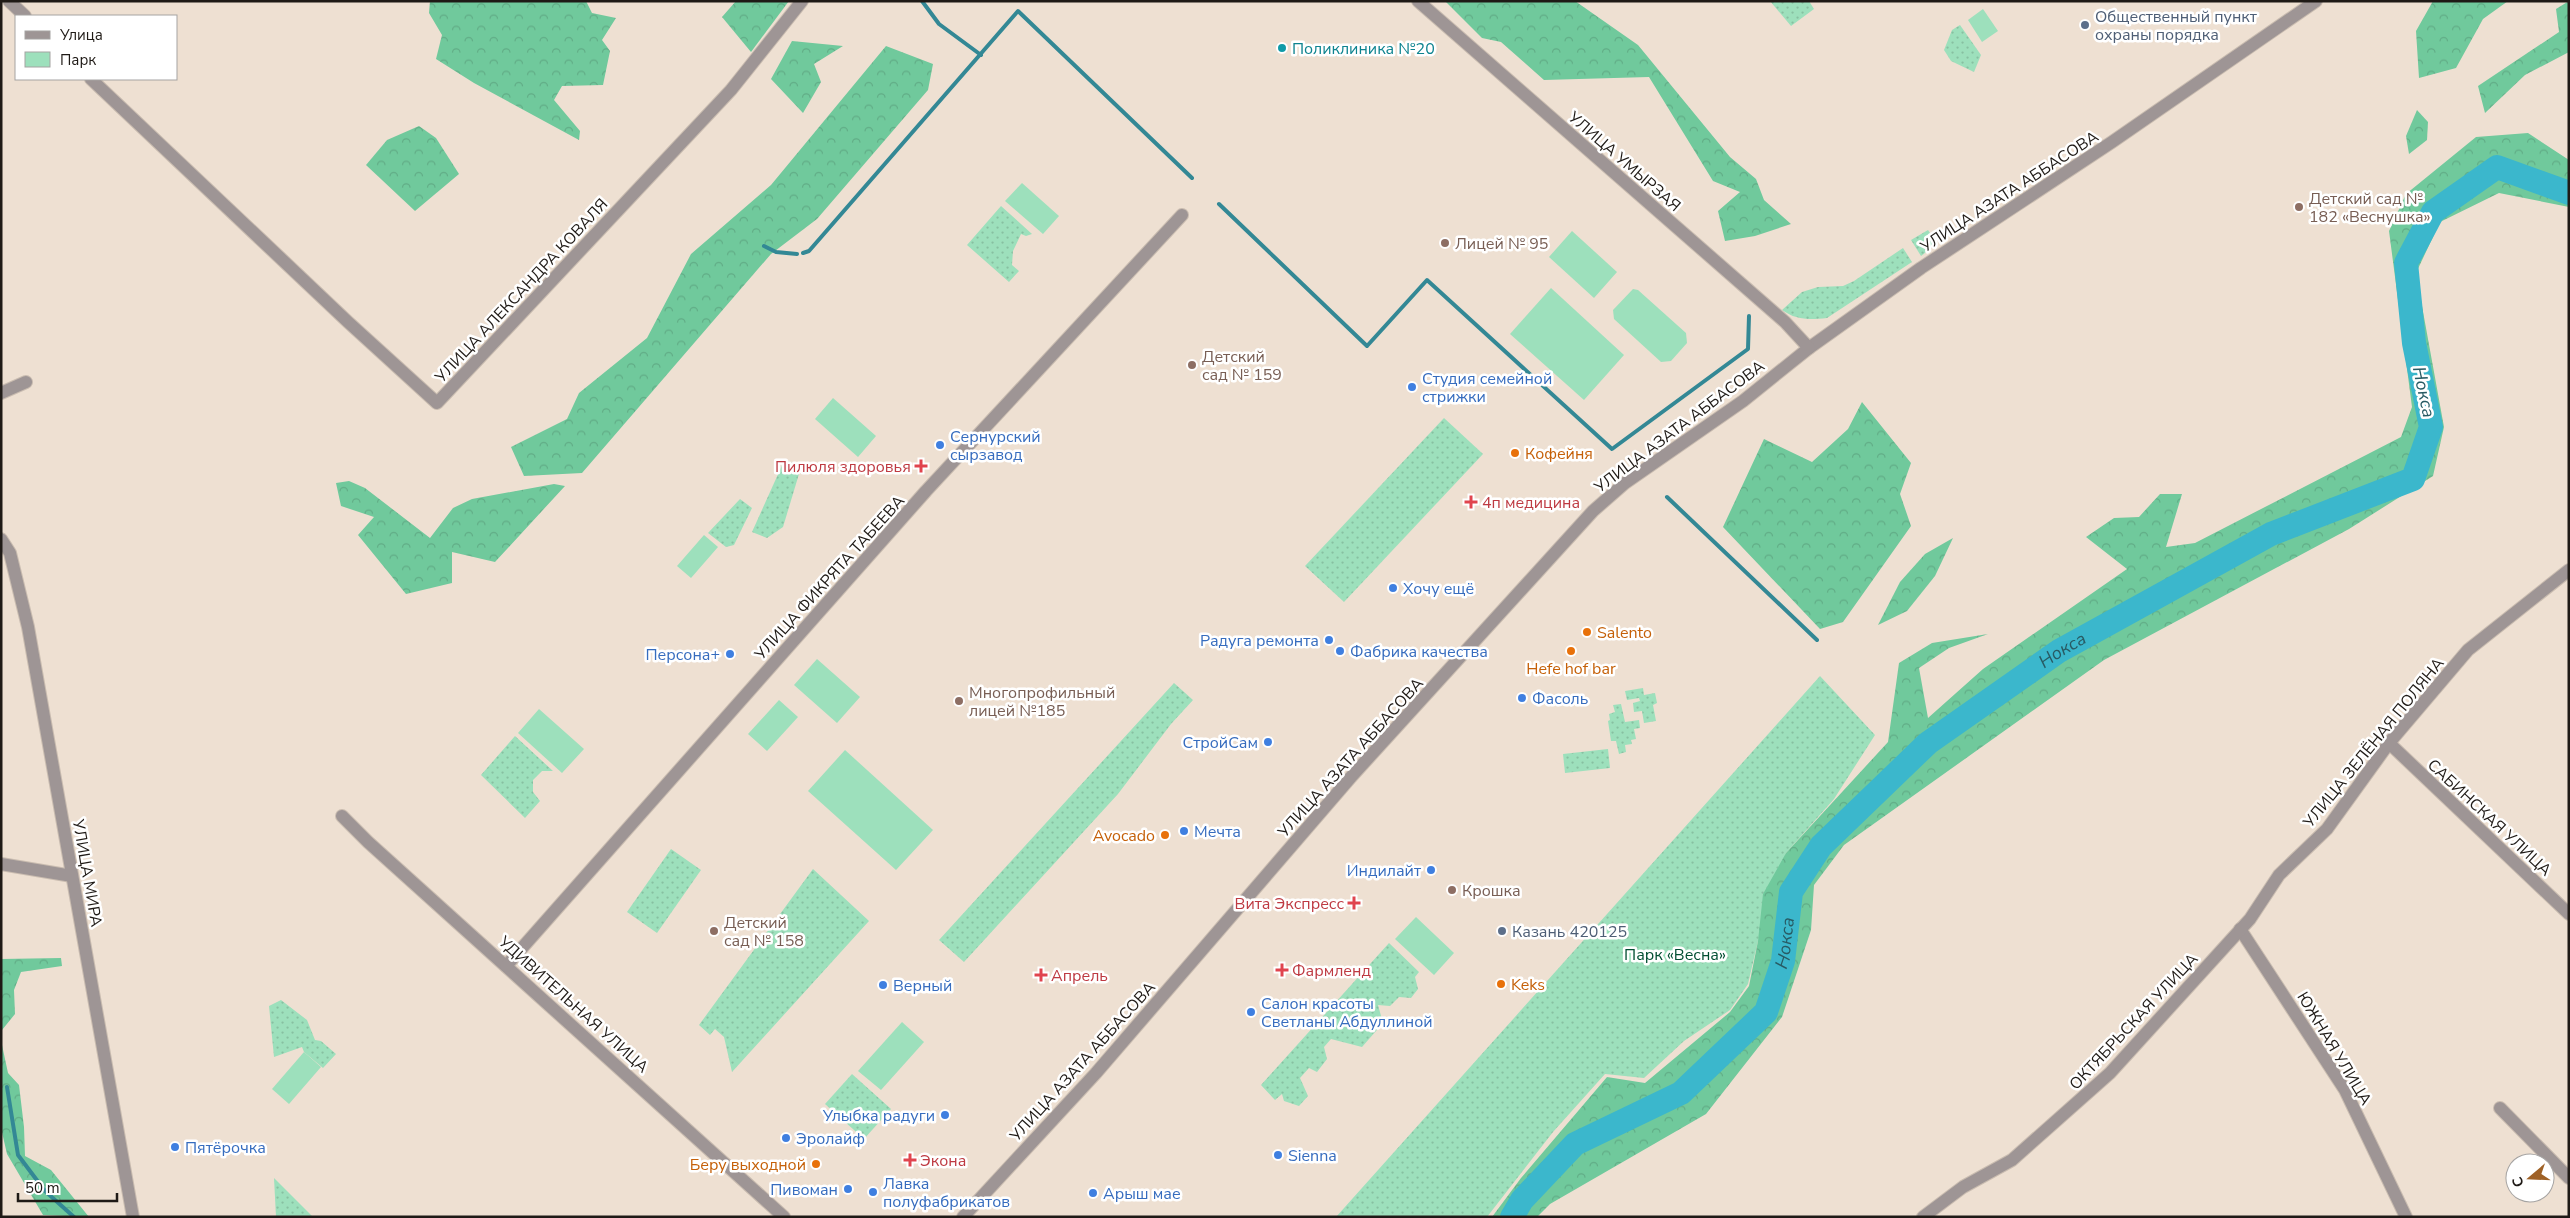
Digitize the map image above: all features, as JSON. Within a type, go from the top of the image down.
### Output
[{"type":"street","points":[[9,1],[24,15]]},
{"type":"street","name":"УЛИЦА АЛЕКСАНДРА КОВАЛЯ","points":[[92,80],[348,322],[437,403],[731,90],[802,1]]},
{"type":"street","name":"УЛИЦА УМЫРЗАЯ","points":[[1418,1],[1785,322],[1808,348]]},
{"type":"street","name":"УЛИЦА АЗАТА АББАСОВА","points":[[963,1217],[1096,1073],[1351,777],[1593,511],[1625,484],[1743,401],[1808,348],[1921,268],[2136,125],[2316,1]]},
{"type":"street","name":"УЛИЦА ФИКРЯТА ТАБЕЕВА","points":[[506,966],[920,499],[1182,215]]},
{"type":"street","points":[[1,393],[26,382]]},
{"type":"street","name":"УЛИЦА МИРА","points":[[1,538],[10,553],[28,627],[133,1217]]},
{"type":"street","name":"УЛИЦА ЗЕЛЁНАЯ ПОЛЯНА","points":[[2240,929],[2250,919],[2279,875],[2327,829],[2389,743],[2468,650],[2569,570]]},
{"type":"street","name":"САБИНСКАЯ УЛИЦА","points":[[2389,743],[2569,914]]},
{"type":"street","name":"УДИВИТЕЛЬНАЯ УЛИЦА","points":[[342,816],[368,842],[784,1217]]},
{"type":"street","points":[[1,864],[72,876]]},
{"type":"street","name":"ОКТЯБРЬСКАЯ УЛИЦА","points":[[1923,1217],[1963,1187],[2012,1160],[2070,1110],[2110,1073],[2240,929]]},
{"type":"street","name":"ЮЖНАЯ УЛИЦА","points":[[2240,929],[2345,1090],[2406,1217]]},
{"type":"street","points":[[2500,1108],[2569,1178]]},
{"type":"green space","points":[[430,1],[586,1],[592,13],[616,18],[602,40],[610,51],[603,85],[562,86],[554,100],[580,131],[579,140],[474,83],[436,59],[442,35],[429,13]]},
{"type":"green space","points":[[736,1],[789,1],[751,52],[722,17]]},
{"type":"green space","points":[[1445,1],[1575,1],[1638,45],[1730,157],[1756,179],[1764,200],[1791,224],[1755,236],[1725,241],[1718,211],[1740,192],[1713,181],[1649,77],[1544,80],[1501,42],[1482,38]]},
{"type":"green space","points":[[1770,1],[1809,1],[1814,9],[1791,26]]},
{"type":"green space","points":[[2433,1],[2508,1],[2483,19],[2456,68],[2419,78],[2416,31]]},
{"type":"green space","points":[[2569,1],[2569,52],[2525,75],[2485,113],[2478,86],[2559,32],[2556,9]]},
{"type":"green space","points":[[1983,9],[1998,31],[1982,42],[1968,20]]},
{"type":"green space","points":[[1960,25],[1981,55],[1974,72],[1951,61],[1944,50],[1952,30]]},
{"type":"green space","points":[[792,41],[843,46],[814,64],[821,82],[803,113],[771,79]]},
{"type":"green space","points":[[886,46],[933,64],[928,90],[817,219],[771,254],[582,473],[524,476],[511,447],[567,419],[579,393],[647,338],[691,254],[771,185]]},
{"type":"green space","points":[[2417,110],[2428,122],[2427,140],[2409,154],[2406,136]]},
{"type":"green space","points":[[419,126],[436,138],[459,174],[415,211],[366,165],[387,140]]},
{"type":"green space","points":[[2528,133],[2569,160],[2569,207],[2499,193],[2440,222],[2416,273],[2444,427],[2433,476],[2349,529],[2104,660],[1844,845],[1814,885],[1811,930],[1782,1017],[1706,1114],[1550,1204],[1537,1217],[1492,1217],[1521,1178],[1607,1077],[1645,1083],[1730,1012],[1749,986],[1758,941],[1763,894],[1786,853],[1888,742],[1899,663],[1932,643],[1988,634],[1949,648],[1919,668],[1928,718],[1983,669],[2127,569],[2086,537],[2114,518],[2139,517],[2160,494],[2182,494],[2166,547],[2195,543],[2401,437],[2412,407],[2389,231],[2406,194],[2476,137]]},
{"type":"green space","points":[[1022,183],[1059,216],[1043,234],[1005,201]]},
{"type":"green space","points":[[1001,206],[1032,234],[1026,236],[1021,234],[1013,251],[1012,265],[1019,271],[1009,282],[967,245]]},
{"type":"green space","points":[[1928,230],[1933,241],[1928,250],[1921,256],[1911,240]]},
{"type":"green space","points":[[1572,231],[1617,272],[1594,298],[1549,257]]},
{"type":"green space","points":[[1903,248],[1912,262],[1827,318],[1803,318],[1792,316],[1782,310],[1802,292],[1818,287],[1843,286],[1854,281]]},
{"type":"green space","points":[[1551,288],[1624,355],[1584,400],[1510,334]]},
{"type":"green space","points":[[1633,289],[1638,290],[1686,333],[1687,343],[1671,361],[1661,362],[1614,319],[1613,310]]},
{"type":"green space","points":[[833,398],[876,436],[858,457],[815,419]]},
{"type":"green space","points":[[1862,402],[1911,463],[1900,494],[1911,526],[1843,622],[1820,629],[1723,527],[1764,439],[1812,462],[1848,429]]},
{"type":"green space","points":[[1444,418],[1483,454],[1344,602],[1305,566]]},
{"type":"green space","points":[[784,461],[802,464],[783,527],[767,538],[752,532]]},
{"type":"green space","points":[[349,481],[365,488],[430,538],[453,508],[472,499],[554,484],[565,486],[495,562],[452,552],[452,583],[406,594],[358,535],[374,517],[341,506],[336,483]]},
{"type":"green space","points":[[740,499],[752,508],[734,545],[726,547],[708,533]]},
{"type":"green space","points":[[704,535],[718,547],[691,578],[677,566]]},
{"type":"green space","points":[[1953,538],[1935,576],[1907,611],[1878,625],[1900,582],[1925,554]]},
{"type":"green space","points":[[817,659],[860,697],[837,723],[794,685]]},
{"type":"green space","name":"Парк «Весна»","points":[[1820,676],[1875,735],[1834,799],[1786,853],[1758,941],[1748,984],[1730,1010],[1684,1041],[1644,1078],[1605,1074],[1553,1132],[1487,1217],[1336,1217]]},
{"type":"green space","points":[[1174,683],[1193,700],[1171,724],[1118,794],[964,962],[939,940]]},
{"type":"green space","points":[[1643,688],[1644,695],[1655,693],[1657,703],[1653,705],[1656,721],[1644,723],[1642,711],[1634,712],[1633,703],[1640,701],[1639,698],[1627,700],[1625,691]]},
{"type":"green space","points":[[779,700],[798,717],[767,751],[748,734]]},
{"type":"green space","points":[[1621,704],[1625,722],[1639,720],[1640,728],[1634,729],[1636,739],[1631,740],[1632,744],[1625,745],[1626,752],[1619,754],[1616,741],[1611,741],[1608,721],[1610,720],[1609,714],[1615,712],[1613,705]]},
{"type":"green space","points":[[539,709],[584,749],[562,773],[518,733]]},
{"type":"green space","points":[[515,736],[553,771],[542,771],[533,780],[533,792],[540,801],[525,818],[481,775]]},
{"type":"green space","points":[[1608,749],[1610,768],[1565,773],[1563,754]]},
{"type":"green space","points":[[845,750],[933,830],[896,870],[808,791]]},
{"type":"green space","points":[[671,849],[701,870],[657,933],[627,912]]},
{"type":"green space","points":[[813,869],[869,921],[732,1072],[724,1037],[715,1029],[710,1035],[699,1025]]},
{"type":"green space","points":[[1416,917],[1454,953],[1434,975],[1395,939]]},
{"type":"green space","points":[[1389,943],[1419,972],[1415,977],[1418,989],[1411,998],[1399,997],[1390,1006],[1378,1005],[1383,1023],[1362,1047],[1331,1039],[1324,1047],[1327,1059],[1317,1072],[1309,1068],[1300,1078],[1308,1096],[1299,1106],[1284,1101],[1282,1094],[1275,1100],[1261,1085]]},
{"type":"green space","points":[[61,958],[62,966],[21,972],[14,990],[15,1014],[2,1030],[2,1045],[8,1073],[19,1085],[25,1156],[51,1170],[89,1217],[43,1215],[7,1154],[1,1128],[1,959]]},
{"type":"green space","points":[[281,1000],[307,1020],[315,1040],[321,1041],[336,1054],[323,1068],[304,1052],[302,1047],[274,1057],[269,1006]]},
{"type":"green space","points":[[902,1022],[924,1042],[881,1090],[858,1071]]},
{"type":"green space","points":[[304,1052],[321,1067],[289,1104],[272,1089]]},
{"type":"green space","points":[[852,1074],[891,1109],[864,1139],[825,1104]]},
{"type":"green space","points":[[274,1178],[313,1217],[276,1217]]},
{"type":"waterway","points":[[922,1],[939,24],[981,55]]},
{"type":"waterway","points":[[803,253],[809,251],[1018,11],[1192,178]]},
{"type":"waterway","name":"Нокса","points":[[1512,1217],[1522,1200],[1575,1144],[1681,1093],[1766,1012],[1783,961],[1791,892],[1821,846],[1928,743],[2059,651],[2271,534],[2413,479],[2431,427],[2414,343],[2406,263],[2433,212],[2497,167],[2569,193]]},
{"type":"waterway","points":[[1219,204],[1367,346],[1427,280],[1612,449],[1748,349],[1749,316]]},
{"type":"waterway","points":[[764,246],[776,252],[797,254]]},
{"type":"waterway","points":[[1667,497],[1817,640]]},
{"type":"waterway","points":[[7,1087],[18,1155],[45,1191],[74,1217]]},
{"type":"place","name":"Общественный пункт охраны порядка","points":[[2085,25]]},
{"type":"place","name":"Поликлиника №20","points":[[1282,48]]},
{"type":"place","name":"Детский сад № 182 «Веснушка»","points":[[2299,207]]},
{"type":"place","name":"Лицей № 95","points":[[1445,243]]},
{"type":"place","name":"Детский сад № 159","points":[[1192,365]]},
{"type":"place","name":"Студия семейной стрижки","points":[[1412,387]]},
{"type":"place","name":"Сернурский сырзавод","points":[[940,445]]},
{"type":"place","name":"Кофейня","points":[[1515,453]]},
{"type":"place","name":"Пилюля здоровья","points":[[921,466]]},
{"type":"place","name":"4п медицина","points":[[1471,502]]},
{"type":"place","name":"Хочу ещё","points":[[1393,588]]},
{"type":"place","name":"Salento","points":[[1587,632]]},
{"type":"place","name":"Радуга ремонта","points":[[1329,640]]},
{"type":"place","name":"Фабрика качества","points":[[1340,651]]},
{"type":"place","name":"Hefe hof bar","points":[[1571,651]]},
{"type":"place","name":"Персона+","points":[[730,654]]},
{"type":"place","name":"Фасоль","points":[[1522,698]]},
{"type":"place","name":"Многопрофильный лицей №185","points":[[959,701]]},
{"type":"place","name":"СтройСам","points":[[1268,742]]},
{"type":"place","name":"Мечта","points":[[1184,831]]},
{"type":"place","name":"Avocado","points":[[1165,835]]},
{"type":"place","name":"Индилайт","points":[[1431,870]]},
{"type":"place","name":"Крошка","points":[[1452,890]]},
{"type":"place","name":"Вита Экспресс","points":[[1354,903]]},
{"type":"place","name":"Детский сад № 158","points":[[714,931]]},
{"type":"place","name":"Казань 420125","points":[[1502,931]]},
{"type":"place","name":"Фармленд","points":[[1282,970]]},
{"type":"place","name":"Апрель","points":[[1041,975]]},
{"type":"place","name":"Keks","points":[[1501,984]]},
{"type":"place","name":"Верный","points":[[883,985]]},
{"type":"place","name":"Салон красоты Светланы Абдуллиной","points":[[1251,1012]]},
{"type":"place","name":"Улыбка радуги","points":[[945,1115]]},
{"type":"place","name":"Эролайф","points":[[786,1138]]},
{"type":"place","name":"Пятёрочка","points":[[175,1147]]},
{"type":"place","name":"Sienna","points":[[1278,1155]]},
{"type":"place","name":"Экона","points":[[910,1160]]},
{"type":"place","name":"Беру выходной","points":[[816,1164]]},
{"type":"place","name":"Пивоман","points":[[848,1189]]},
{"type":"place","name":"Лавка полуфабрикатов","points":[[873,1192]]},
{"type":"place","name":"Арыш мае","points":[[1093,1193]]}]
